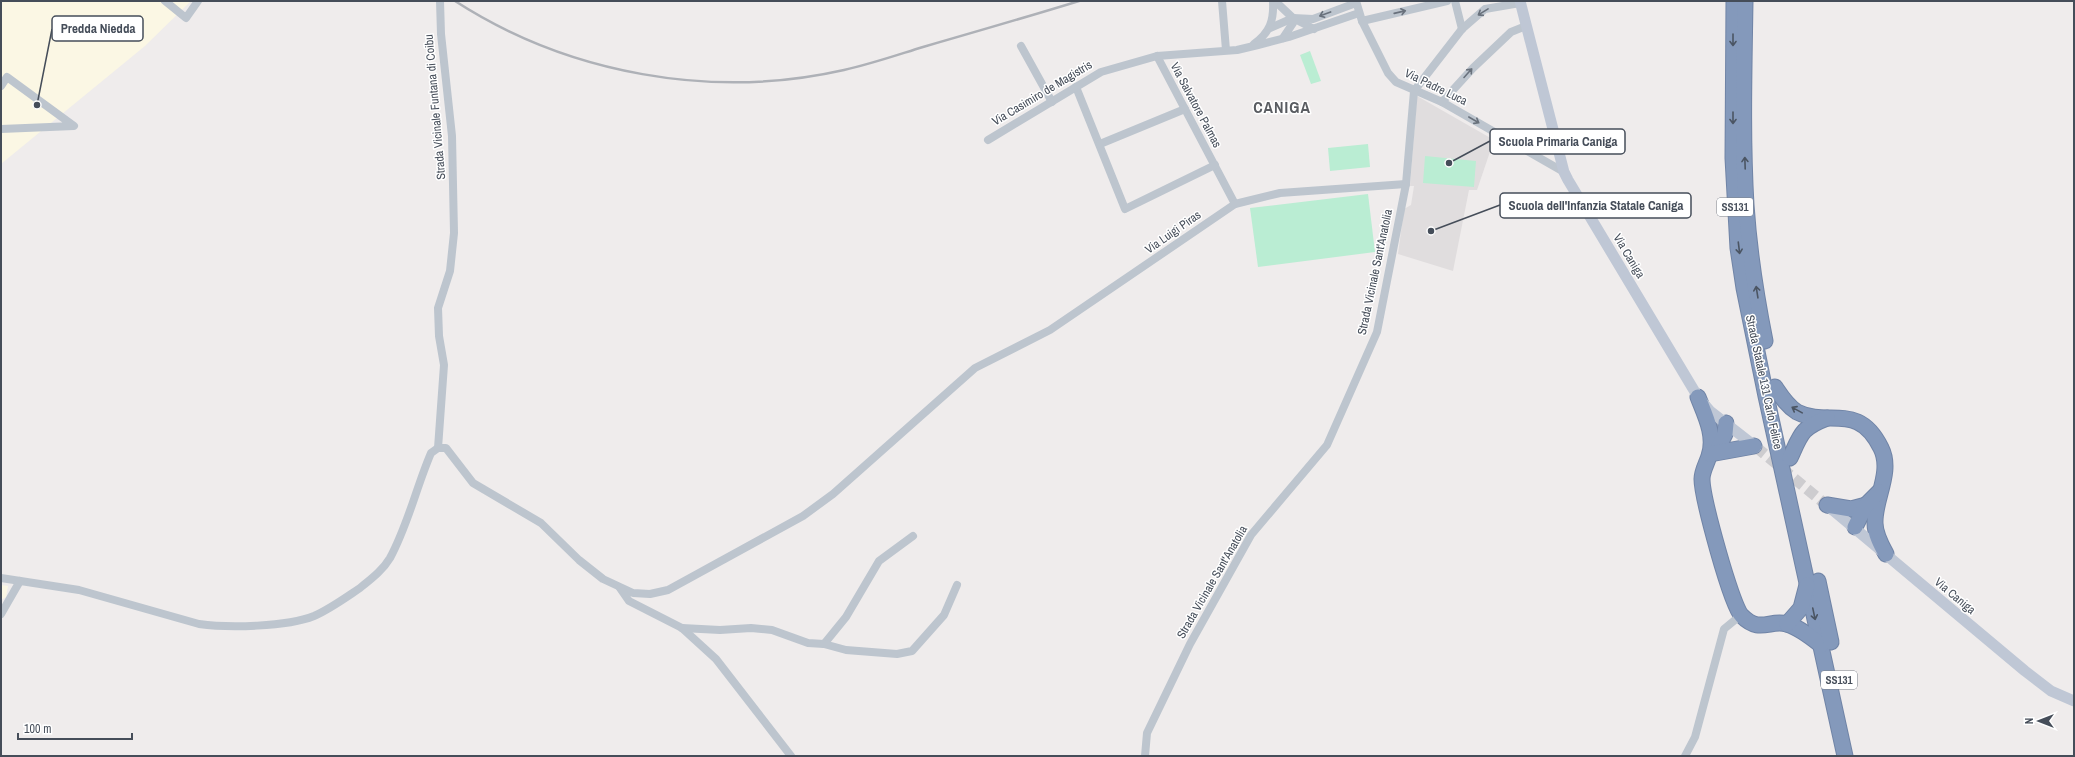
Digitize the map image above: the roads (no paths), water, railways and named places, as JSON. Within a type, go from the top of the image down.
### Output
[{"type":"highway","name":"Strada Statale 131 Carlo Felice","points":[[1734,1],[1746,206],[1758,332],[1808,582],[1845,756]]},
{"type":"highway","name":"Strada Statale 131 Carlo Felice","points":[[1739,79],[1745,1]]},
{"type":"highway","name":"Strada Statale 131 Carlo Felice","points":[[1758,332],[1775,387],[1856,756]]},
{"type":"highway","points":[[1775,387],[1786,404],[1797,412],[1810,416],[1851,419],[1868,430],[1882,449],[1885,472],[1881,490],[1871,506],[1864,523],[1855,527]]},
{"type":"highway","points":[[1698,397],[1709,427],[1712,450]]},
{"type":"highway","points":[[1790,458],[1802,431],[1812,424],[1828,417]]},
{"type":"highway","points":[[1726,424],[1725,434],[1712,450],[1702,477],[1705,500],[1730,594],[1741,615],[1760,626],[1786,624],[1805,633],[1821,645]]},
{"type":"highway","points":[[1712,450],[1755,447]]},
{"type":"highway","points":[[1826,504],[1851,508],[1871,506]]},
{"type":"highway","points":[[1871,506],[1874,524],[1886,554]]},
{"type":"highway","points":[[1786,624],[1801,608],[1808,582]]},
{"type":"street","points":[[165,1],[186,18],[198,1]]},
{"type":"street","name":"Strada Vicinale Funtana di Coibu","points":[[438,448],[444,365],[439,336],[438,308],[450,271],[454,232],[452,136],[441,34],[440,1]]},
{"type":"street","points":[[1222,1],[1226,50]]},
{"type":"street","points":[[1274,1],[1293,18],[1314,29]]},
{"type":"street","points":[[1250,47],[1266,35],[1270,28],[1273,16],[1274,1]]},
{"type":"street","name":"Via Casimiro de Magistris","points":[[988,140],[1102,72],[1157,56],[1250,47],[1360,17],[1446,1]]},
{"type":"street","points":[[1455,1],[1462,29]]},
{"type":"street","points":[[1270,28],[1293,18],[1313,19],[1356,2]]},
{"type":"street","name":"Via Padre Luca","points":[[1356,2],[1360,17],[1388,73],[1396,82],[1442,102],[1564,172]]},
{"type":"street","points":[[1414,91],[1462,29],[1485,9],[1520,2]]},
{"type":"street","name":"Via Caniga","points":[[1520,2],[1564,172],[1698,397],[1726,424],[1755,447]]},
{"type":"street","points":[[1283,38],[1293,23],[1293,18]]},
{"type":"street","points":[[1442,102],[1473,68],[1511,32],[1526,26]]},
{"type":"street","points":[[1021,46],[1052,102]]},
{"type":"street","name":"Via Salvatore Palmas","points":[[1157,56],[1235,204]]},
{"type":"street","points":[[1,86],[7,77],[74,126],[1,129]]},
{"type":"street","points":[[1076,87],[1100,144],[1185,110]]},
{"type":"street","name":"Strada Vicinale Sant'Anatolia","points":[[1145,756],[1147,733],[1190,644],[1251,534],[1314,461],[1335,430],[1377,332],[1406,184],[1414,91]]},
{"type":"street","name":"Via Salvatore Palmas","points":[[1100,144],[1125,209],[1215,166]]},
{"type":"street","name":"Via Luigi Piras","points":[[620,588],[634,593],[650,594],[668,590],[803,516],[833,494],[975,368],[1050,330],[1235,204],[1280,193],[1406,184]]},
{"type":"street","points":[[1,578],[79,590],[199,624],[213,626],[280,624],[313,616],[341,602],[374,577],[389,560],[401,536],[424,469],[431,454],[438,448],[446,448],[473,483],[541,523],[578,560],[603,579],[620,588],[629,601],[682,628],[716,659],[791,756]]},
{"type":"street","name":"Via Caniga","points":[[1826,504],[2025,671],[2051,691],[2074,701]]},
{"type":"street","points":[[824,644],[846,618],[879,561],[913,536]]},
{"type":"street","points":[[1,614],[20,581]]},
{"type":"street","points":[[682,628],[720,630],[751,628],[772,630],[808,643],[824,644],[846,650],[897,654],[912,651],[944,615],[957,585]]},
{"type":"street","points":[[1685,756],[1695,737],[1724,629],[1741,615]]},
{"type":"tunnel","points":[[1756,447],[1824,503]]},
{"type":"railway","points":[[455,1],[499,26],[545,47],[593,63],[642,74],[693,81],[743,82],[794,79],[854,68],[1079,1]]},
{"type":"place","name":"Predda Niedda","points":[[37,105]]},
{"type":"place","name":"Scuola Primaria Caniga","points":[[1449,163]]},
{"type":"place","name":"Scuola dell'Infanzia Statale Caniga","points":[[1431,231]]},
{"type":"district","name":"CANIGA","points":[[1282,107]]}]
